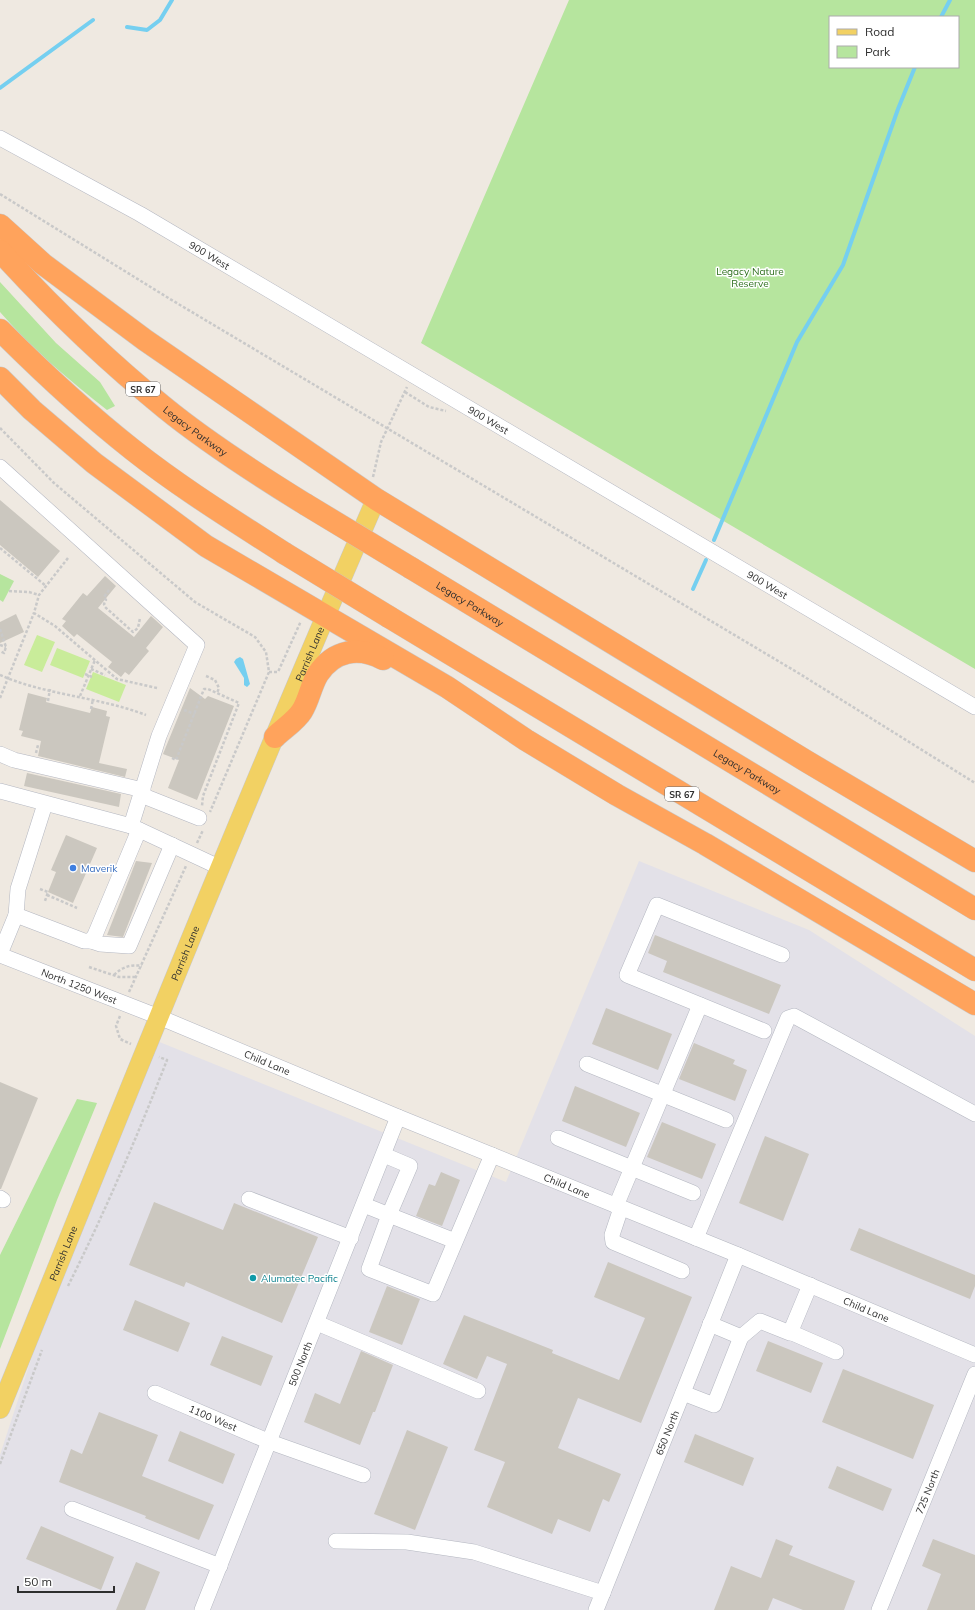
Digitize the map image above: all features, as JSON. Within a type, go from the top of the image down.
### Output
[{"type":"highway","points":[[0,225],[44,264],[145,340],[374,491],[799,757],[975,861]]},
{"type":"highway","name":"Legacy Parkway","points":[[0,251],[31,285],[93,346],[166,409],[262,477],[975,909]]},
{"type":"highway","name":"SR 67","points":[[0,330],[83,409],[134,451],[186,489],[284,553],[975,970]]},
{"type":"highway","points":[[0,378],[32,410],[94,463],[206,546],[447,687],[526,740]]},
{"type":"highway","points":[[296,687],[317,658],[328,648],[350,640],[370,642]]},
{"type":"highway","points":[[275,737],[302,712],[318,674],[337,655],[353,651],[373,654],[526,740],[975,1004]]},
{"type":"main road","name":"Parrish Lane","points":[[0,1410],[159,1017],[325,616],[374,491]]},
{"type":"street","name":"900 West","points":[[0,138],[107,195],[413,374],[975,707]]},
{"type":"street","points":[[0,467],[197,645],[159,736],[142,793],[135,828],[92,940]]},
{"type":"street","points":[[0,754],[14,760],[142,793],[200,814]]},
{"type":"street","points":[[0,791],[135,828],[221,868]]},
{"type":"street","points":[[0,954],[16,914],[18,889],[45,804]]},
{"type":"street","points":[[16,914],[79,939],[92,940],[100,944],[129,946],[172,845]]},
{"type":"street","points":[[764,1031],[627,975],[657,905],[782,955]]},
{"type":"street","name":"North 1250 West","points":[[0,954],[159,1017]]},
{"type":"street","points":[[682,1271],[613,1242],[612,1235],[619,1207],[632,1168],[700,1005]]},
{"type":"street","points":[[696,1238],[788,1018],[791,1016],[794,1016],[975,1114]]},
{"type":"street","name":"Child Lane","points":[[159,1017],[398,1117],[738,1255],[975,1355]]},
{"type":"street","points":[[587,1064],[726,1120]]},
{"type":"street","name":"500 North","points":[[202,1610],[398,1117]]},
{"type":"street","points":[[558,1138],[693,1193]]},
{"type":"street","points":[[384,1155],[410,1166],[389,1215],[369,1269],[432,1294],[492,1155]]},
{"type":"street","points":[[249,1199],[351,1238]]},
{"type":"street","points":[[364,1205],[455,1242]]},
{"type":"street","name":"650 North","points":[[596,1610],[738,1255]]},
{"type":"street","points":[[790,1332],[810,1285]]},
{"type":"street","points":[[683,1393],[714,1405],[741,1337],[760,1321],[836,1352]]},
{"type":"street","points":[[317,1323],[478,1391]]},
{"type":"street","points":[[710,1324],[741,1337]]},
{"type":"street","name":"725 North","points":[[879,1610],[975,1374]]},
{"type":"street","name":"1100 West","points":[[155,1393],[270,1442],[363,1475]]},
{"type":"street","points":[[72,1509],[220,1566]]},
{"type":"street","points":[[336,1541],[407,1542],[474,1552],[603,1593]]},
{"type":"path","points":[[0,194],[170,300],[800,674],[975,783]]},
{"type":"path","points":[[374,491],[378,451],[413,374]]},
{"type":"path","points":[[0,548],[46,586]]},
{"type":"path","points":[[0,698],[34,613],[39,595],[68,558]]},
{"type":"path","points":[[109,590],[104,597],[106,600],[104,604],[105,607],[134,632],[138,628],[140,618]]},
{"type":"path","points":[[9,591],[29,592],[39,595]]},
{"type":"path","points":[[34,613],[55,626],[117,679],[157,688]]},
{"type":"path","points":[[0,630],[6,647],[4,653],[0,651]]},
{"type":"path","points":[[0,645],[6,647]]},
{"type":"path","points":[[80,696],[95,660]]},
{"type":"path","points":[[91,669],[105,675]]},
{"type":"path","points":[[0,675],[8,679],[115,704],[146,715]]},
{"type":"path","points":[[206,676],[215,680],[219,688],[217,693]]},
{"type":"path","points":[[48,701],[50,689]]},
{"type":"path","points":[[172,758],[176,760],[204,689],[217,693],[238,703],[203,796],[200,814]]},
{"type":"path","points":[[91,709],[93,699]]},
{"type":"path","points":[[191,712],[195,714]]},
{"type":"path","points":[[133,982],[134,977],[142,966],[186,865]]},
{"type":"path","points":[[40,889],[48,892],[47,895],[77,908]]},
{"type":"path","points":[[45,900],[47,895]]},
{"type":"path","points":[[114,975],[126,967],[134,964],[142,966]]},
{"type":"path","points":[[89,967],[114,975],[134,977]]},
{"type":"path","points":[[117,1023],[116,1026],[120,1039],[123,1040]]},
{"type":"path","points":[[66,1290],[97,1228],[150,1104],[167,1060],[164,1059]]},
{"type":"path","points":[[0,1464],[44,1346]]},
{"type":"shaded area","points":[[639,861],[809,930],[975,1036],[975,1610],[0,1610],[0,1455],[43,1323],[157,1041],[506,1182]]},
{"type":"green space","name":"Legacy Nature Reserve","points":[[569,0],[975,0],[975,669],[421,343]]},
{"type":"green space","points":[[0,282],[56,343],[100,382],[115,406],[107,410],[51,364],[12,326],[0,312]]},
{"type":"green space","points":[[0,574],[14,581],[3,602],[0,600]]},
{"type":"green space","points":[[37,635],[55,642],[42,672],[24,665]]},
{"type":"green space","points":[[57,648],[90,661],[83,678],[50,665]]},
{"type":"green space","points":[[93,672],[126,685],[119,702],[86,689]]},
{"type":"green space","points":[[77,1099],[97,1103],[57,1200],[0,1349],[0,1255]]},
{"type":"water","points":[[240,657],[243,659],[250,684],[247,687],[244,685],[244,678],[234,662]]},
{"type":"building","points":[[0,500],[60,551],[38,577],[0,545]]},
{"type":"building","points":[[105,576],[116,586],[98,608],[134,637],[151,616],[163,627],[146,648],[149,651],[129,675],[125,672],[121,677],[108,667],[112,662],[77,634],[74,637],[62,626],[66,621],[62,619],[83,593],[87,596]]},
{"type":"building","points":[[16,614],[24,632],[0,643],[0,622]]},
{"type":"building","points":[[190,688],[205,699],[208,696],[234,706],[197,800],[168,788],[179,760],[163,754]]},
{"type":"building","points":[[28,693],[47,698],[46,702],[90,713],[92,707],[107,711],[106,716],[110,717],[99,763],[127,769],[125,777],[38,756],[41,741],[21,736],[23,731],[19,730]]},
{"type":"building","points":[[27,773],[121,794],[119,807],[24,786]]},
{"type":"building","name":"Maverik","points":[[66,835],[97,848],[73,903],[48,892],[56,872],[51,870]]},
{"type":"building","name":"Maverik","points":[[136,861],[152,863],[123,937],[107,935]]},
{"type":"building","points":[[655,935],[781,985],[769,1014],[663,972],[667,961],[648,953]]},
{"type":"building","points":[[606,1008],[672,1034],[658,1070],[592,1044]]},
{"type":"building","points":[[694,1043],[735,1060],[733,1064],[747,1070],[735,1101],[679,1079]]},
{"type":"building","points":[[0,1082],[38,1098],[1,1189],[0,1189]]},
{"type":"building","points":[[575,1086],[640,1113],[626,1147],[562,1121]]},
{"type":"building","points":[[662,1122],[716,1144],[702,1179],[647,1157]]},
{"type":"building","points":[[765,1136],[809,1154],[783,1221],[739,1203]]},
{"type":"building","points":[[441,1172],[460,1180],[442,1226],[416,1216],[429,1184],[435,1186]]},
{"type":"building","points":[[154,1202],[223,1230],[234,1203],[318,1237],[282,1323],[186,1282],[184,1287],[129,1265]]},
{"type":"building","points":[[859,1228],[975,1275],[975,1286],[970,1299],[850,1250]]},
{"type":"building","points":[[608,1262],[692,1297],[641,1423],[578,1398],[558,1448],[621,1474],[609,1502],[603,1499],[590,1532],[558,1519],[552,1534],[487,1507],[505,1462],[474,1450],[507,1364],[487,1356],[477,1379],[443,1364],[464,1315],[553,1350],[552,1353],[619,1380],[645,1318],[594,1297]]},
{"type":"building","points":[[387,1286],[420,1299],[402,1345],[369,1332]]},
{"type":"building","points":[[135,1300],[190,1323],[178,1352],[123,1330]]},
{"type":"building","points":[[222,1336],[273,1356],[261,1386],[210,1365]]},
{"type":"building","points":[[768,1341],[823,1363],[811,1393],[756,1371]]},
{"type":"building","points":[[361,1351],[393,1365],[375,1412],[373,1412],[360,1445],[304,1422],[315,1393],[340,1404]]},
{"type":"building","points":[[843,1369],[934,1405],[913,1459],[822,1422]]},
{"type":"building","points":[[99,1412],[158,1435],[142,1476],[214,1505],[199,1540],[145,1518],[146,1516],[59,1482],[71,1449],[82,1454]]},
{"type":"building","points":[[407,1430],[448,1447],[415,1530],[374,1514]]},
{"type":"building","points":[[180,1431],[235,1454],[223,1484],[168,1461]]},
{"type":"building","points":[[695,1434],[754,1458],[743,1486],[684,1462]]},
{"type":"building","points":[[837,1466],[892,1489],[883,1511],[828,1488]]},
{"type":"building","points":[[41,1526],[114,1557],[101,1590],[26,1559]]},
{"type":"building","points":[[776,1539],[793,1546],[789,1555],[855,1581],[844,1610],[803,1610],[773,1598],[768,1610],[714,1610],[731,1566],[761,1578]]},
{"type":"building","points":[[933,1539],[975,1555],[975,1610],[927,1610],[941,1574],[922,1566]]},
{"type":"building","points":[[136,1562],[160,1572],[145,1610],[116,1610]]},
{"type":"waterway","points":[[127,27],[147,30],[160,20],[172,0]]},
{"type":"waterway","points":[[942,16],[950,0]]},
{"type":"waterway","points":[[0,88],[93,20]]},
{"type":"waterway","points":[[714,540],[797,342],[843,265],[898,109],[915,68]]},
{"type":"waterway","points":[[693,589],[706,560]]},
{"type":"place","name":"Maverik","points":[[73,868]]},
{"type":"place","name":"Alumatec Pacific","points":[[253,1278]]}]
